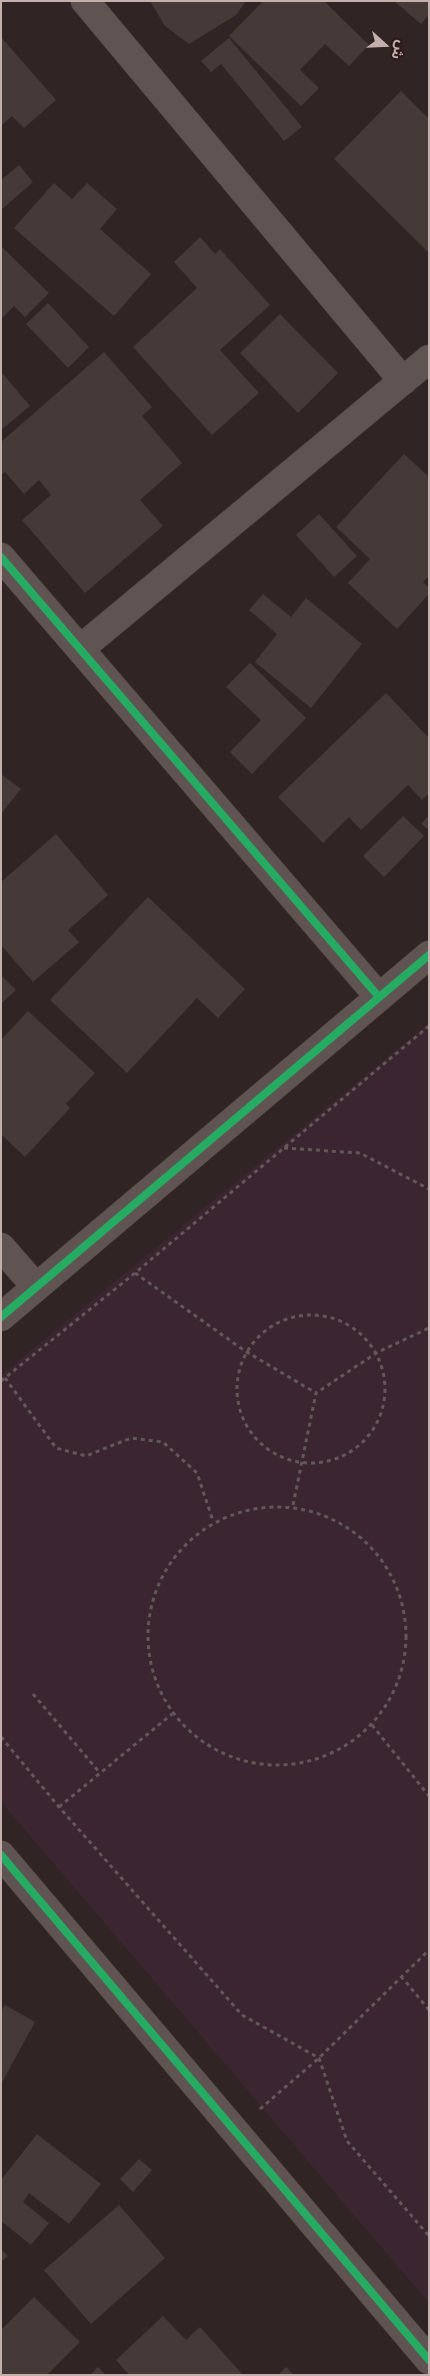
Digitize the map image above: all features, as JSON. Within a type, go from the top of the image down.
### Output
[{"type":"street","points":[[85,1],[403,381]]},
{"type":"street","points":[[80,649],[429,359]]},
{"type":"street","points":[[1,557],[379,997]]},
{"type":"street","points":[[1,1317],[379,997],[428,958]]},
{"type":"street","points":[[1,1247],[36,1287]]},
{"type":"street","points":[[1,1855],[429,2360]]},
{"type":"path","points":[[1,1381],[135,1274],[282,1148],[429,1026]]},
{"type":"path","points":[[282,1148],[360,1153],[429,1189]]},
{"type":"path","points":[[135,1274],[245,1352],[316,1393]]},
{"type":"path","points":[[312,1313],[350,1324],[378,1352],[386,1392],[374,1431],[342,1458],[302,1465],[267,1452],[243,1424],[235,1387],[245,1352],[273,1323],[312,1313]]},
{"type":"path","points":[[294,1505],[316,1393],[378,1352],[429,1328]]},
{"type":"path","points":[[5,1378],[56,1448],[86,1456],[131,1438],[163,1442],[197,1473],[213,1521]]},
{"type":"path","points":[[294,1505],[347,1524],[388,1565],[407,1619],[401,1676],[372,1726],[325,1757],[270,1767],[215,1751],[172,1714],[149,1664],[149,1609],[172,1558],[213,1521],[294,1505]]},
{"type":"path","points":[[33,1694],[100,1773]]},
{"type":"path","points":[[59,1808],[172,1714]]},
{"type":"path","points":[[372,1726],[429,1796]]},
{"type":"path","points":[[1,1737],[59,1808],[242,2014],[319,2058],[346,2141],[429,2236]]},
{"type":"path","points":[[235,2130],[319,2058],[429,1950]]},
{"type":"path","points":[[401,1976],[429,2010]]},
{"type":"shaded area","points":[[429,1023],[429,2303],[1,1802],[1,1375]]},
{"type":"building","points":[[150,1],[246,1],[236,15],[189,44],[165,26]]},
{"type":"building","points":[[263,1],[324,1],[369,45],[349,66],[325,44],[300,70],[319,88],[301,106],[229,36]]},
{"type":"building","points":[[394,1],[429,1],[429,14],[421,24]]},
{"type":"building","points":[[1,37],[56,100],[24,128],[12,116],[1,126]]},
{"type":"building","points":[[229,38],[302,127],[284,141],[221,64],[211,72],[201,61]]},
{"type":"building","points":[[401,91],[429,119],[429,253],[334,159]]},
{"type":"building","points":[[19,165],[33,182],[1,210],[1,180]]},
{"type":"building","points":[[54,183],[72,199],[87,183],[117,209],[100,229],[151,274],[114,316],[14,228]]},
{"type":"building","points":[[200,237],[215,254],[220,249],[270,305],[220,350],[259,393],[212,435],[133,347],[197,288],[174,262]]},
{"type":"building","points":[[1,246],[49,293],[25,317],[14,306],[1,319]]},
{"type":"building","points":[[48,303],[89,347],[68,368],[26,324]]},
{"type":"building","points":[[280,314],[338,373],[298,413],[240,353]]},
{"type":"building","points":[[104,352],[152,407],[142,416],[182,463],[140,500],[163,526],[85,593],[22,520],[51,495],[39,480],[24,494],[5,472],[1,475],[1,442]]},
{"type":"building","points":[[3,374],[30,406],[1,430],[1,375]]},
{"type":"building","points":[[404,454],[429,477],[429,576],[423,582],[429,588],[429,594],[397,629],[348,583],[370,559],[336,527]]},
{"type":"building","points":[[319,514],[357,556],[334,577],[296,535]]},
{"type":"building","points":[[263,594],[291,617],[306,598],[362,644],[311,708],[255,662],[277,634],[249,610]]},
{"type":"building","points":[[250,663],[306,718],[252,774],[230,752],[261,720],[226,687]]},
{"type":"building","points":[[386,693],[429,738],[429,793],[422,800],[408,785],[361,830],[349,817],[323,843],[278,797]]},
{"type":"building","points":[[1,774],[21,789],[1,814]]},
{"type":"building","points":[[429,815],[429,830],[421,824]]},
{"type":"building","points":[[403,816],[424,836],[384,877],[363,856]]},
{"type":"building","points":[[56,834],[108,895],[68,930],[79,942],[33,982],[1,945],[1,882]]},
{"type":"building","points":[[148,897],[245,989],[218,1018],[197,998],[127,1073],[50,1000]]},
{"type":"building","points":[[1,975],[16,990],[1,1004]]},
{"type":"building","points":[[28,1011],[95,1073],[66,1104],[70,1108],[25,1157],[1,1134],[1,1040]]},
{"type":"building","points":[[5,2005],[35,2022],[1,2084],[1,2011]]},
{"type":"building","points":[[37,2134],[101,2184],[69,2224],[29,2193],[23,2202],[49,2223],[31,2245],[1,2221],[1,2180]]},
{"type":"building","points":[[139,2159],[152,2170],[133,2192],[120,2179]]},
{"type":"building","points":[[119,2205],[165,2258],[91,2324],[44,2270]]},
{"type":"building","points":[[1,2249],[8,2256],[1,2262]]},
{"type":"building","points":[[34,2297],[80,2342],[47,2375],[1,2375],[1,2330]]},
{"type":"building","points":[[163,2316],[186,2340],[200,2327],[242,2374],[129,2375],[116,2360]]},
{"type":"building","points":[[98,2367],[106,2375],[90,2375]]},
{"type":"building","points":[[286,2367],[294,2375],[278,2375]]},
{"type":"cycle path","points":[[1,557],[379,997]]},
{"type":"cycle path","points":[[1,1317],[429,955]]},
{"type":"cycle path","points":[[1,1855],[429,2360]]}]
